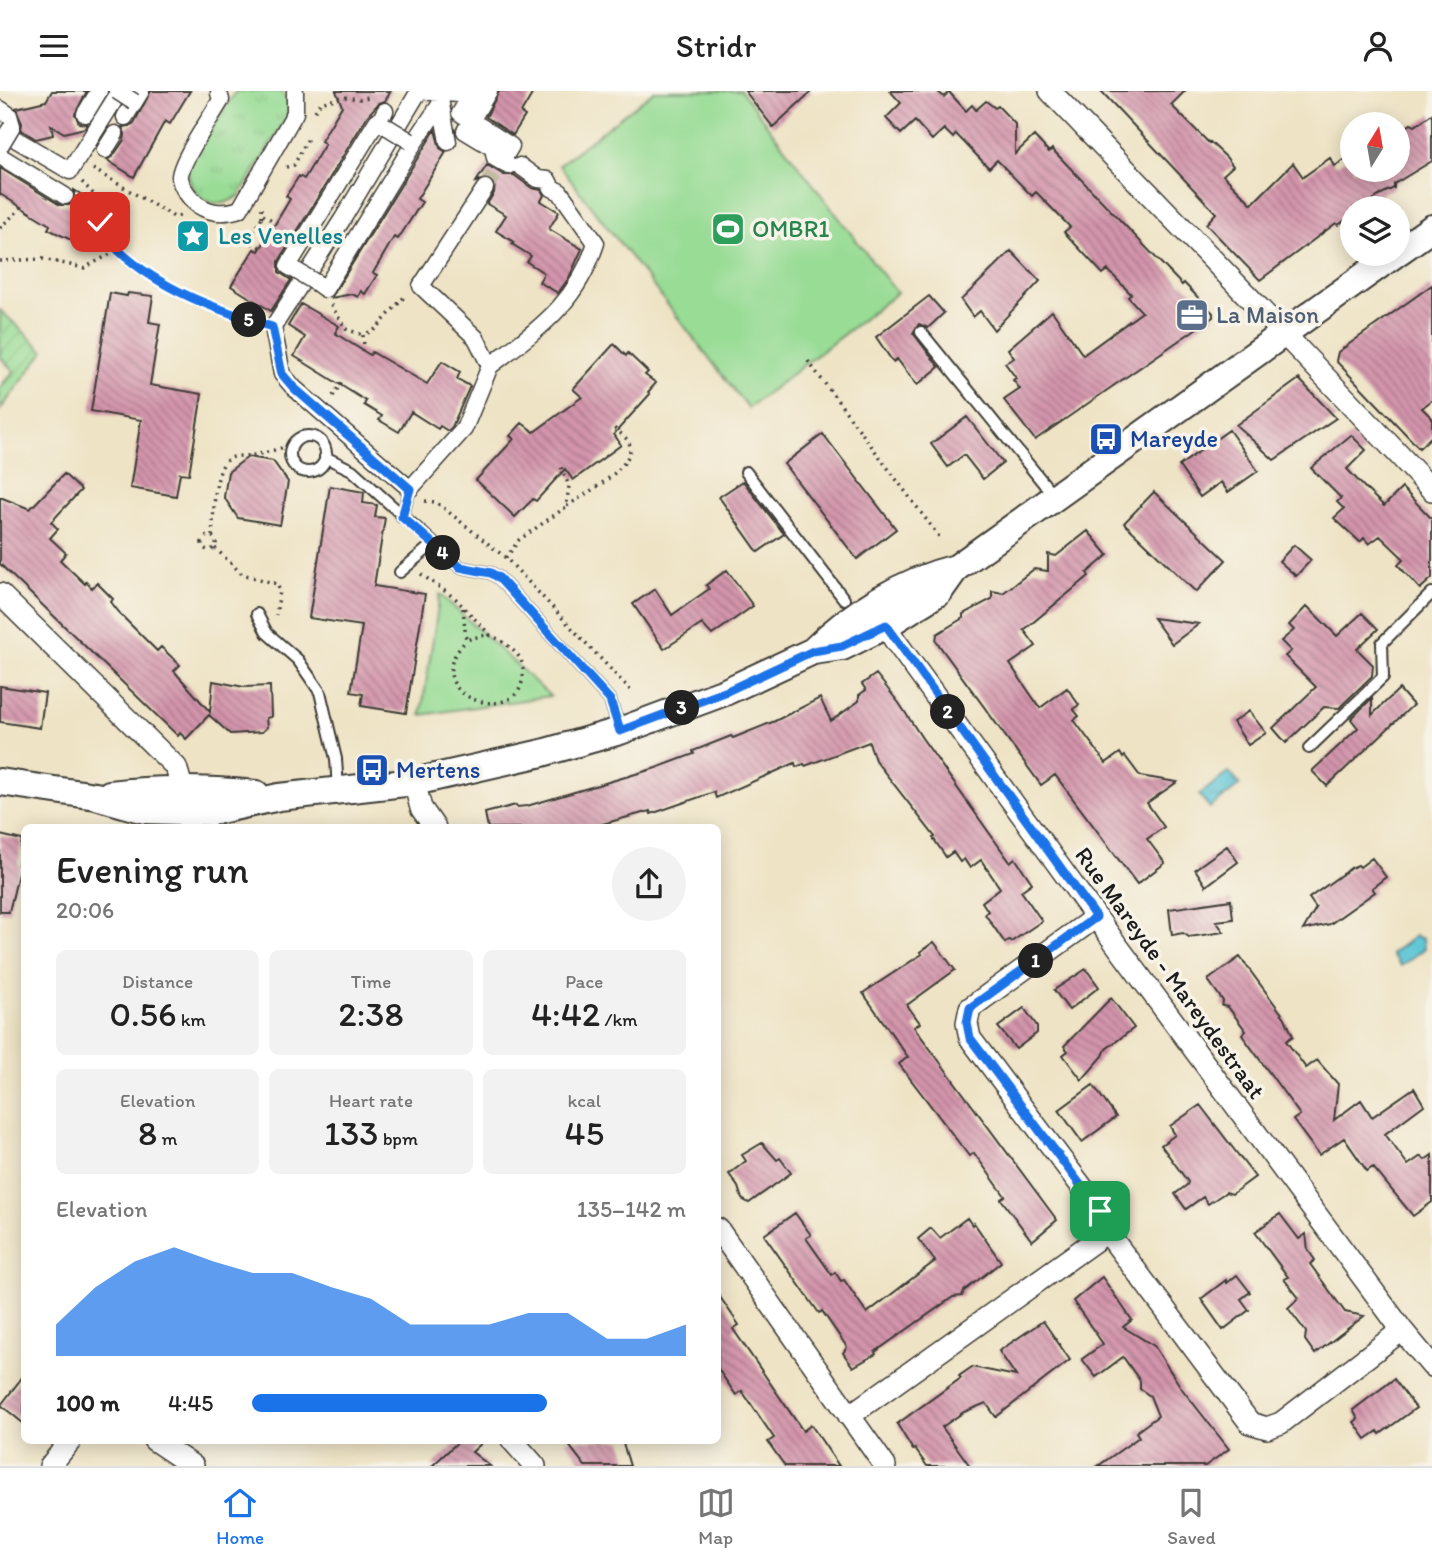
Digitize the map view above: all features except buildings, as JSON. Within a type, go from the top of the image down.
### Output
[{"type":"street","points":[[85,114],[99,91]]},
{"type":"street","points":[[6,128],[74,165],[118,91],[137,96],[125,117]]},
{"type":"street","points":[[222,95],[182,165],[179,178],[195,203],[217,213],[229,213],[240,209],[295,113],[295,91]]},
{"type":"street","points":[[440,109],[412,142],[325,289],[288,266],[377,121],[384,119],[419,91],[473,93]]},
{"type":"street","points":[[471,127],[489,91]]},
{"type":"street","points":[[1050,91],[1432,490]]},
{"type":"street","points":[[471,127],[460,113],[473,93]]},
{"type":"street","points":[[0,109],[9,115],[0,146]]},
{"type":"street","points":[[384,119],[342,220],[272,327],[282,374],[294,388],[410,489],[464,429],[490,366],[554,315],[570,295],[586,268],[596,243],[560,192],[552,188],[548,180],[538,179],[510,163],[511,146],[440,109]]},
{"type":"street","points":[[440,109],[448,142]]},
{"type":"street","points":[[384,119],[412,142]]},
{"type":"street","points":[[105,150],[115,134]]},
{"type":"street","points":[[0,156],[65,196]]},
{"type":"street","points":[[485,188],[421,286],[476,338],[490,366]]},
{"type":"street","points":[[1410,244],[1432,228]]},
{"type":"street","points":[[188,809],[212,790],[279,797],[414,782],[542,753],[620,731],[725,692],[813,651],[835,629],[880,615],[926,575],[956,568],[1379,266]]},
{"type":"street","points":[[0,594],[161,749],[176,767],[188,809]]},
{"type":"street","name":"Rue Mareyde - Mareydestraat","points":[[880,615],[1096,917],[1402,1330],[1432,1366]]},
{"type":"street","points":[[0,782],[96,796],[147,790],[188,809]]},
{"type":"street","points":[[414,782],[421,808],[432,824]]},
{"type":"street","points":[[1096,917],[970,1008],[967,1023],[970,1038],[1100,1211],[1107,1232],[1251,1423],[1267,1428],[1281,1423],[1402,1330]]},
{"type":"street","points":[[849,1416],[1107,1232]]},
{"type":"street","points":[[721,1233],[885,1466]]},
{"type":"street","points":[[50,1466],[68,1444]]},
{"type":"street","points":[[160,1444],[193,1466]]},
{"type":"street","points":[[516,1444],[535,1466]]},
{"type":"lane","points":[[921,332],[1056,497]]},
{"type":"lane","points":[[311,436],[322,444],[325,457],[318,469],[304,472],[293,464],[290,458],[292,445],[311,436]]},
{"type":"lane","points":[[325,457],[352,470],[460,567],[491,573],[499,578],[610,700],[620,731]]},
{"type":"lane","points":[[746,472],[844,599]]},
{"type":"lane","points":[[402,517],[410,489]]},
{"type":"lane","points":[[404,568],[433,544]]},
{"type":"lane","points":[[1309,748],[1383,677],[1382,643],[1432,593]]},
{"type":"lane","points":[[257,614],[267,633],[298,660],[320,692],[336,759],[339,791]]},
{"type":"path","points":[[313,114],[320,103],[343,97],[369,97],[371,105],[384,119]]},
{"type":"path","points":[[74,165],[174,217],[182,215],[195,203]]},
{"type":"path","points":[[74,165],[102,203],[93,218],[100,222],[107,212],[110,213],[105,221],[117,242],[118,250],[172,289],[214,309],[272,327]]},
{"type":"path","points":[[0,228],[18,213],[23,204]]},
{"type":"path","points":[[260,247],[252,243],[251,236],[261,215],[274,221]]},
{"type":"path","points":[[0,261],[43,259],[84,268],[118,250]]},
{"type":"path","points":[[329,303],[346,329],[363,335],[376,329],[411,289],[421,286]]},
{"type":"path","points":[[361,350],[364,346],[363,335]]},
{"type":"path","points":[[808,361],[940,538]]},
{"type":"path","points":[[506,558],[519,540],[621,468],[629,459],[631,453],[628,441],[611,426]]},
{"type":"path","points":[[215,548],[216,543],[212,536],[217,484],[221,468],[226,461],[239,455],[255,455],[292,445]]},
{"type":"path","points":[[560,464],[569,486],[566,507]]},
{"type":"path","points":[[212,536],[206,536],[202,545],[210,550],[215,548]]},
{"type":"path","points":[[215,548],[242,575],[277,584],[280,591],[279,609],[267,633]]},
{"type":"path","points":[[404,568],[435,582],[463,608],[490,635],[502,641],[521,660],[523,679],[518,693],[506,701],[470,699],[458,691],[451,680],[450,665],[466,640],[463,608]]},
{"type":"path","points":[[466,640],[490,635]]},
{"type":"green space","points":[[236,91],[282,91],[288,102],[288,116],[239,196],[226,202],[215,203],[201,197],[192,185],[189,178],[190,162]]},
{"type":"green space","name":"OMBR1","points":[[654,91],[741,91],[897,293],[748,408],[559,165]]},
{"type":"green space","points":[[0,310],[44,351],[0,410],[0,387],[14,371],[0,357]]},
{"type":"green space","points":[[440,594],[550,696],[421,715]]},
{"type":"water","points":[[1229,772],[1240,785],[1210,808],[1199,795]]},
{"type":"water","points":[[1415,936],[1423,939],[1424,949],[1401,966],[1391,954]]},
{"type":"tunnel","points":[[485,188],[504,158]]},
{"type":"place","name":"OMBR1","points":[[728,229]]},
{"type":"place","name":"Les Venelles","points":[[193,236]]},
{"type":"place","name":"La Maison","points":[[1192,315]]},
{"type":"place","name":"Mareyde","points":[[1106,439]]},
{"type":"place","name":"Mertens","points":[[372,770]]},
{"type":"route","points":[[100,222],[107,212],[110,213],[105,221],[117,242],[118,250],[172,289],[214,309],[272,327],[282,374],[294,388],[410,489],[402,517],[460,567],[491,573],[499,578],[610,700],[620,731],[725,692],[813,651],[842,646],[886,625],[1096,917],[970,1008],[967,1023],[970,1038],[1100,1211]]}]
